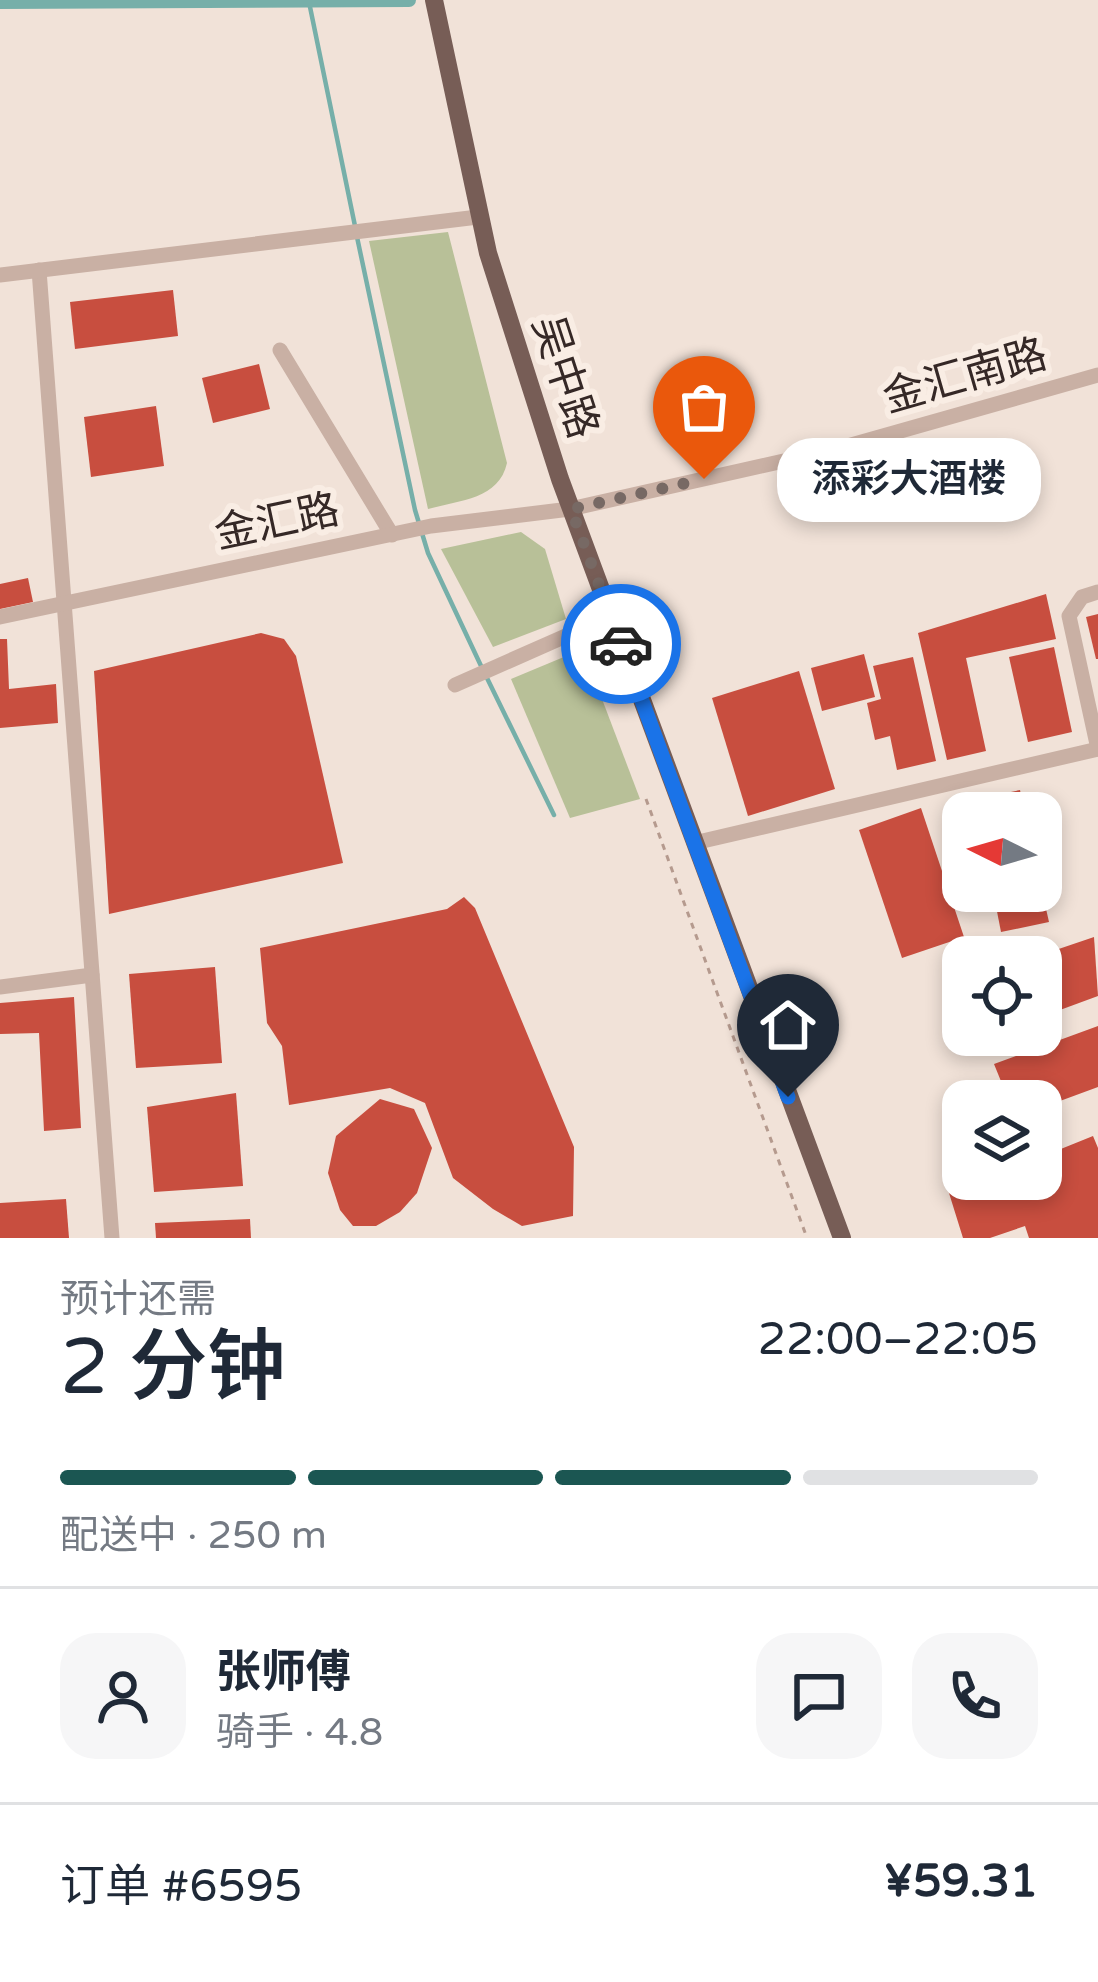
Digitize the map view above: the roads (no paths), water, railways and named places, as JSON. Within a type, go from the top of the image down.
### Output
[{"type":"main road","name":"吴中路","points":[[434,0],[478,217],[571,509],[842,1238]]},
{"type":"street","points":[[0,275],[478,217]]},
{"type":"street","points":[[39,270],[112,1238]]},
{"type":"street","points":[[280,350],[398,534]]},
{"type":"street","name":"金汇南路","points":[[571,509],[837,449],[1098,375]]},
{"type":"street","name":"金汇路","points":[[0,617],[431,526],[571,509]]},
{"type":"street","points":[[694,843],[1098,749],[1069,616],[1082,597],[1098,592]]},
{"type":"street","points":[[458,683],[611,616]]},
{"type":"street","points":[[0,987],[92,974]]},
{"type":"waterway","points":[[0,2],[409,0]]},
{"type":"waterway","points":[[309,2],[355,226]]},
{"type":"waterway","points":[[357,237],[415,510],[428,553],[482,668]]},
{"type":"waterway","points":[[487,678],[554,815]]},
{"type":"place","name":"添彩大酒楼","points":[[704,479]]}]
